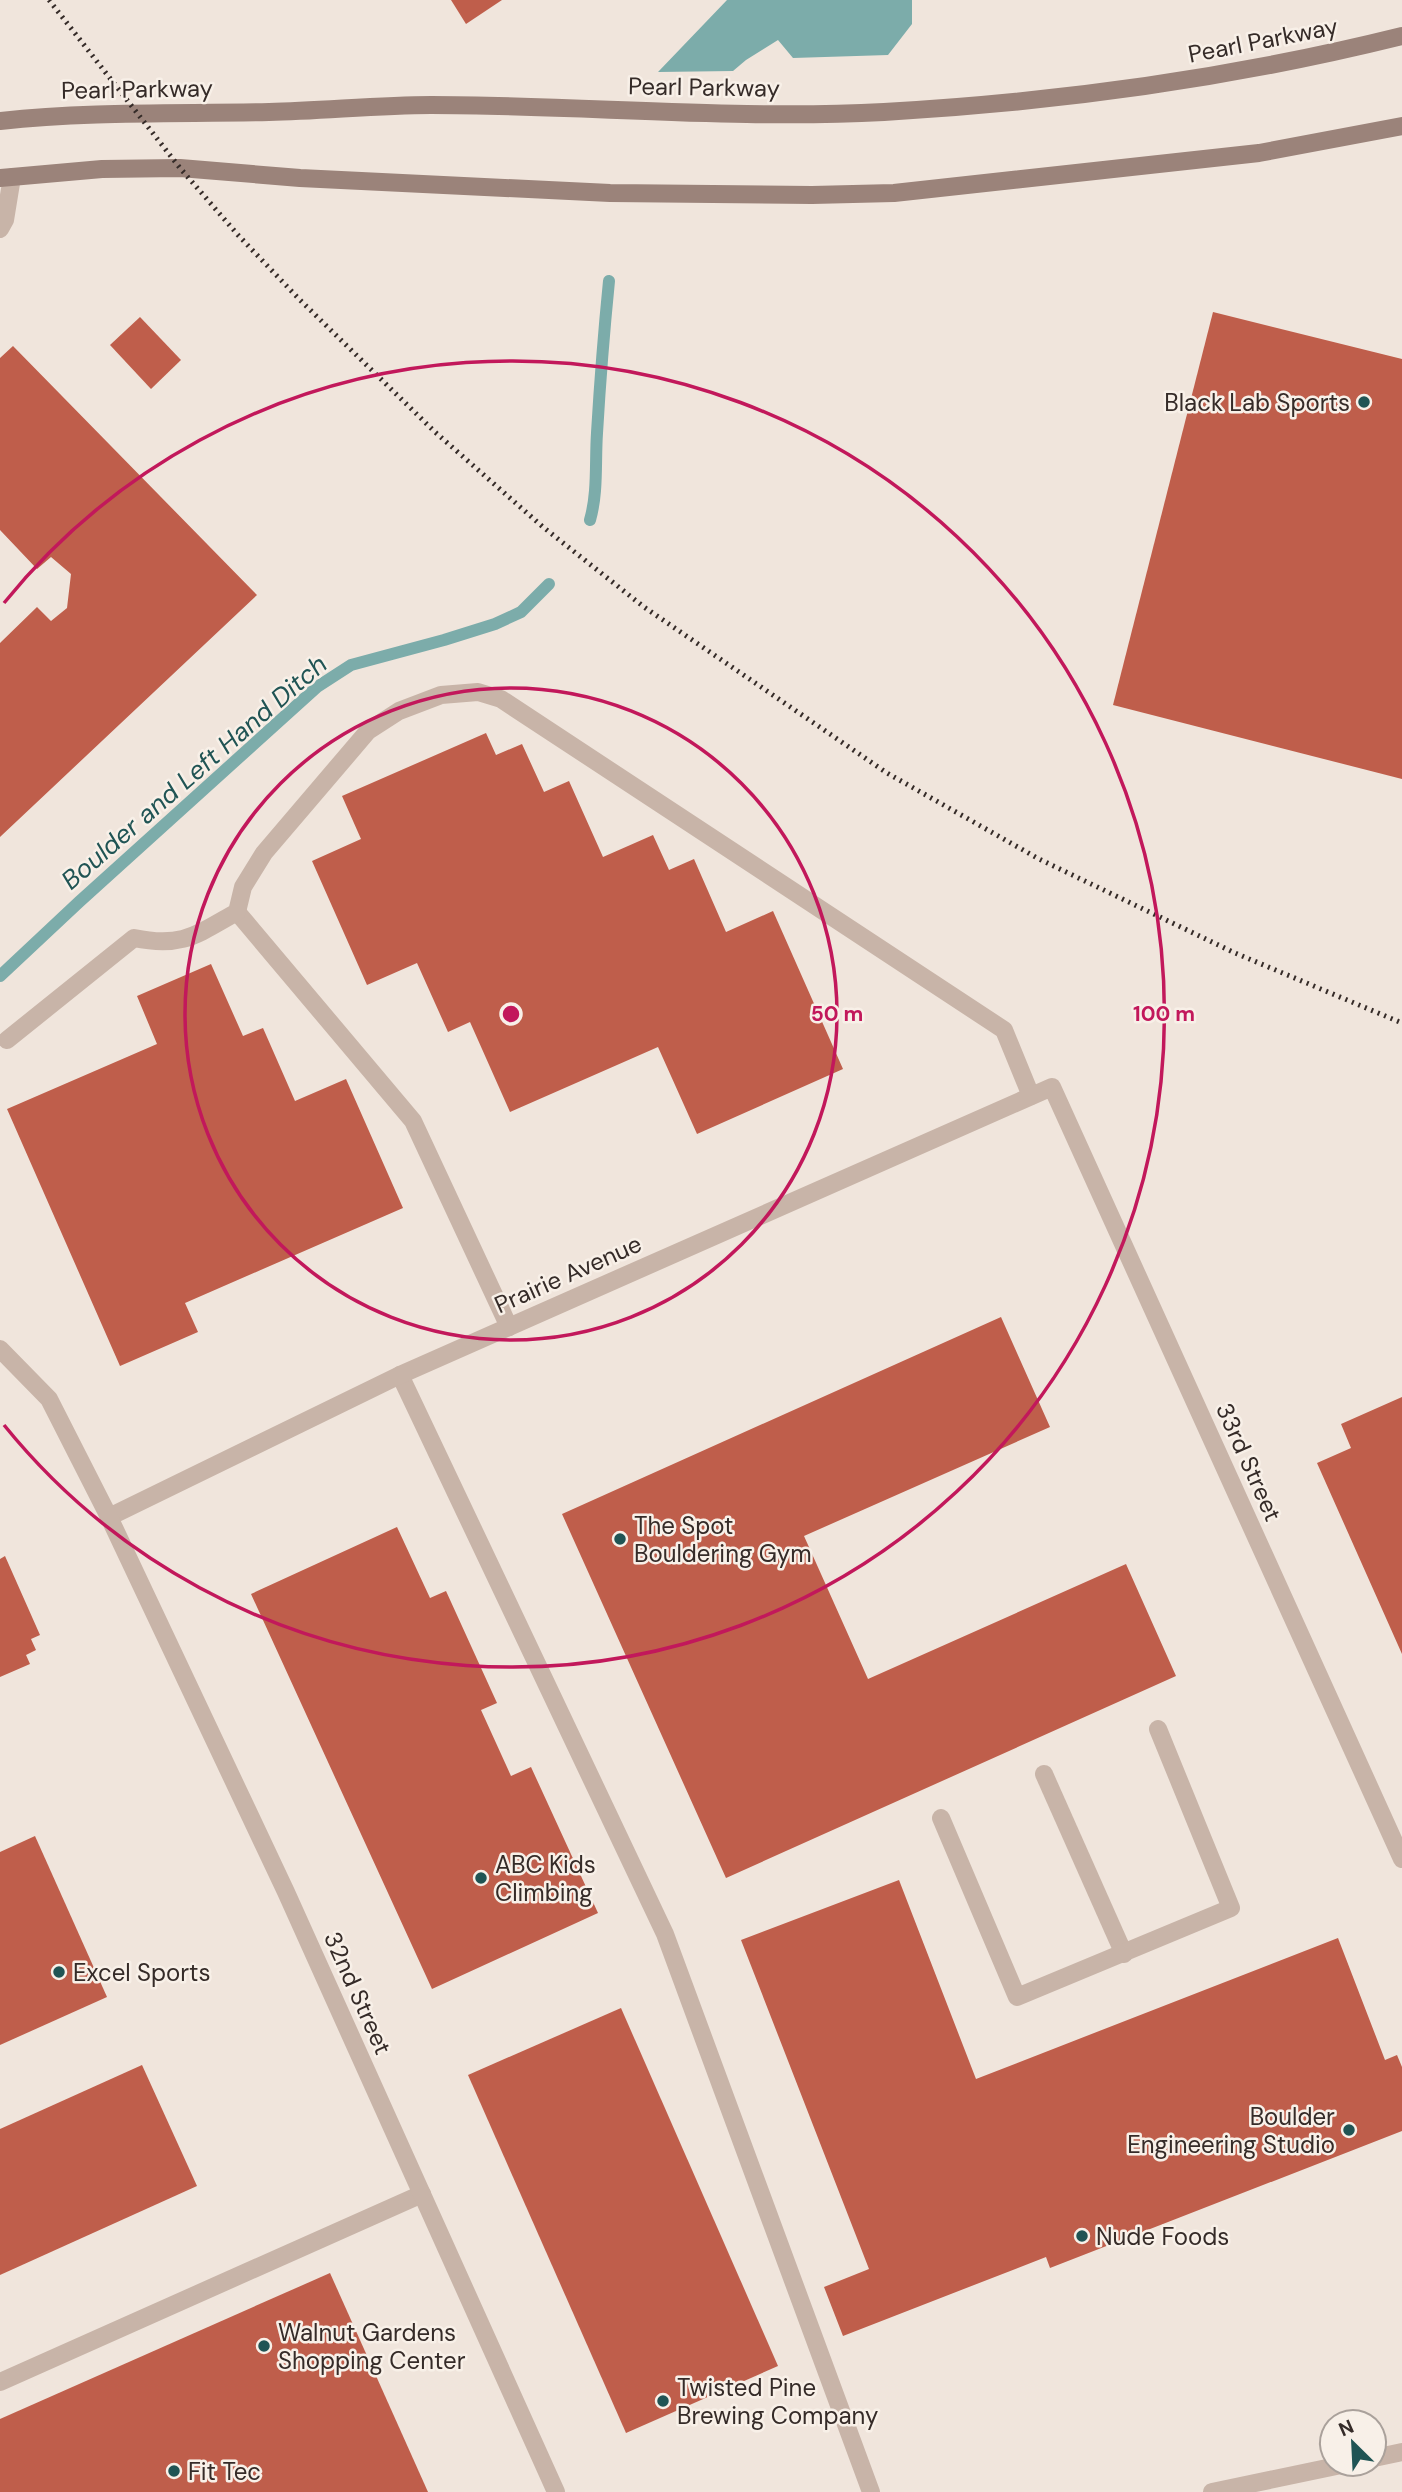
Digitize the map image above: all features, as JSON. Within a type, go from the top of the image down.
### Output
[{"type":"main road","name":"Pearl Parkway","points":[[0,121],[57,115],[271,112],[430,105],[738,114],[883,112],[1171,83],[1402,36]]},
{"type":"main road","points":[[6,177],[102,169],[180,168],[300,178],[611,193],[894,193],[1259,153],[1402,127]]},
{"type":"street","points":[[0,229],[5,220],[6,177]]},
{"type":"street","points":[[7,1040],[134,938],[159,944],[191,938],[237,912],[243,887],[264,853],[368,731],[399,711],[441,695],[478,692],[501,699],[1003,1030],[1031,1096]]},
{"type":"street","points":[[237,912],[413,1121],[509,1327]]},
{"type":"street","name":"Prairie Avenue","points":[[109,1517],[400,1375],[1052,1087]]},
{"type":"street","name":"33rd Street","points":[[1052,1087],[1402,1859]]},
{"type":"street","name":"32nd Street","points":[[0,1349],[49,1399],[109,1517],[286,1892],[556,2492]]},
{"type":"street","points":[[400,1375],[665,1934],[871,2492]]},
{"type":"street","points":[[941,1818],[1017,1997],[1124,1954],[1231,1908],[1158,1729]]},
{"type":"street","points":[[1044,1774],[1124,1954]]},
{"type":"street","points":[[0,2382],[422,2194]]},
{"type":"street","points":[[1212,2492],[1318,2470]]},
{"type":"water","points":[[727,0],[912,0],[912,24],[888,55],[793,58],[778,40],[733,71],[658,72]]},
{"type":"building","points":[[451,0],[502,0],[466,24]]},
{"type":"building","points":[[1213,312],[1402,359],[1402,779],[1113,705]]},
{"type":"building","points":[[140,317],[181,360],[151,389],[110,345]]},
{"type":"building","points":[[13,346],[257,595],[0,837],[0,643],[37,607],[51,621],[67,608],[71,574],[51,557],[37,569],[0,530],[0,358]]},
{"type":"building","points":[[486,733],[496,755],[522,744],[544,792],[569,781],[603,857],[653,835],[669,870],[694,859],[726,932],[773,911],[843,1069],[697,1134],[658,1047],[510,1112],[470,1022],[448,1032],[417,963],[367,985],[312,861],[361,839],[342,796]]},
{"type":"building","points":[[211,964],[243,1036],[263,1028],[295,1101],[346,1079],[403,1208],[185,1303],[198,1332],[120,1366],[7,1109],[157,1044],[137,996]]},
{"type":"building","points":[[1001,1317],[1050,1427],[804,1536],[868,1679],[1126,1564],[1176,1676],[726,1878],[562,1514]]},
{"type":"building","points":[[1402,1397],[1402,1654],[1317,1463],[1351,1448],[1341,1424]]},
{"type":"building","points":[[397,1527],[430,1598],[446,1591],[497,1703],[481,1710],[511,1776],[531,1767],[598,1913],[432,1989],[251,1594]]},
{"type":"building","points":[[5,1556],[40,1635],[31,1639],[36,1650],[26,1655],[30,1664],[0,1677],[0,1559]]},
{"type":"building","points":[[35,1836],[107,1997],[0,2045],[0,1852]]},
{"type":"building","points":[[899,1880],[976,2079],[1338,1938],[1385,2060],[1397,2055],[1402,2067],[1402,2131],[1050,2268],[1046,2257],[843,2336],[824,2287],[869,2269],[741,1940]]},
{"type":"building","points":[[621,2008],[778,2366],[626,2433],[468,2075]]},
{"type":"building","points":[[142,2065],[197,2186],[0,2275],[0,2129]]},
{"type":"building","name":"Walnut Gardens Shopping Center","points":[[330,2273],[428,2492],[0,2492],[0,2419]]},
{"type":"waterway","name":"Boulder and Left Hand Ditch","points":[[590,520],[595,488],[599,395],[609,281]]},
{"type":"waterway","name":"Boulder and Left Hand Ditch","points":[[0,976],[317,687],[351,665],[495,624],[521,612],[549,584]]},
{"type":"railway","points":[[49,0],[180,168],[238,235],[299,299],[435,432],[543,527],[644,607],[887,773],[1039,859],[1235,953],[1402,1023]]},
{"type":"place","name":"Black Lab Sports","points":[[1364,402]]},
{"type":"place","name":"The Spot Bouldering Gym","points":[[620,1539]]},
{"type":"place","name":"ABC Kids Climbing","points":[[481,1878]]},
{"type":"place","name":"Excel Sports","points":[[59,1972]]},
{"type":"place","name":"Boulder Engineering Studio","points":[[1349,2130]]},
{"type":"place","name":"Nude Foods","points":[[1082,2236]]},
{"type":"place","name":"Walnut Gardens Shopping Center","points":[[264,2346]]},
{"type":"place","name":"Twisted Pine Brewing Company","points":[[663,2401]]},
{"type":"place","name":"Fit Tec","points":[[174,2471]]}]
